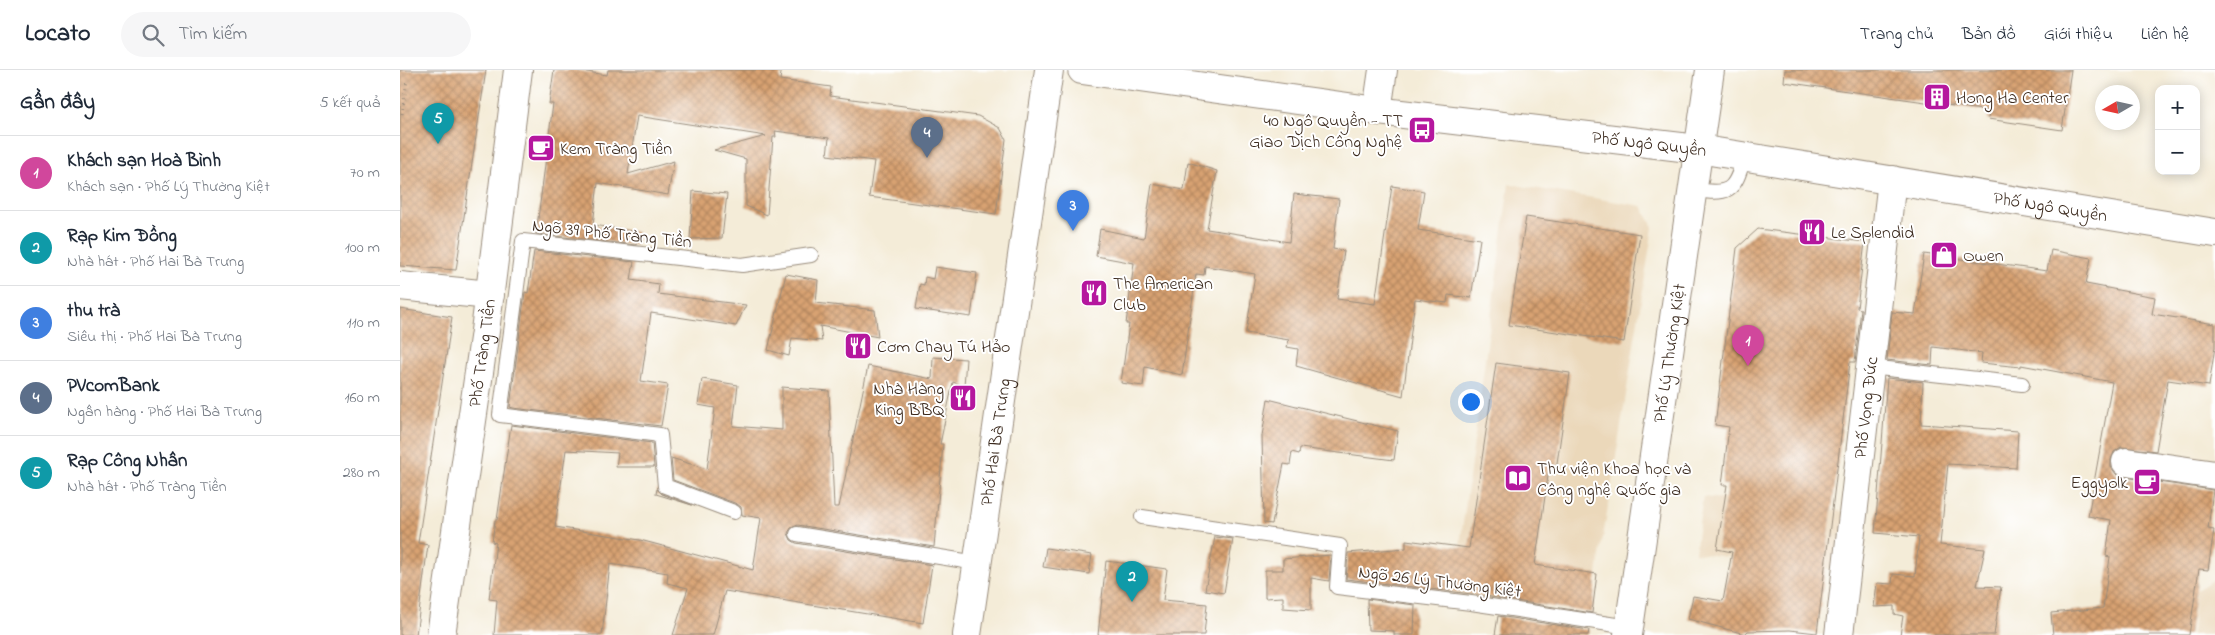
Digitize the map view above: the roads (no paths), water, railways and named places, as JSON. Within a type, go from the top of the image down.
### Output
[{"type":"street","name":"Phố Tràng Tiền","points":[[441,635],[490,295],[518,70]]},
{"type":"street","name":"Phố Hai Bà Trưng","points":[[966,635],[1049,70]]},
{"type":"street","name":"Phố Ngô Quyền","points":[[1082,70],[1378,111],[1698,149],[2215,233]]},
{"type":"street","points":[[1378,111],[1383,70]]},
{"type":"street","name":"Phố Lý Thường Kiệt","points":[[1628,631],[1710,70]]},
{"type":"street","name":"Phố Vọng Đức","points":[[1839,635],[1892,180]]},
{"type":"street","points":[[400,286],[490,295]]},
{"type":"street","points":[[2126,462],[2215,475]]},
{"type":"lane","points":[[1692,190],[1718,193],[1728,190],[1738,180],[1744,157]]},
{"type":"lane","name":"Ngõ 39 Phố Tràng Tiền","points":[[734,512],[665,486],[660,435],[500,415],[523,241],[742,265],[811,255]]},
{"type":"lane","points":[[1870,367],[2022,384]]},
{"type":"lane","name":"Ngõ 26 Lý Thường Kiệt","points":[[1142,517],[1340,546],[1337,587],[1471,603],[1628,631]]},
{"type":"lane","points":[[797,534],[977,563]]},
{"type":"place","name":"Hong Ha Center","points":[[1937,97]]},
{"type":"place","name":"40 Ngô Quyền - TT Giao Dịch Công Nghệ","points":[[1422,130]]},
{"type":"place","name":"Rạp Công Nhân","points":[[438,144]]},
{"type":"place","name":"Kem Tràng Tiền","points":[[541,148]]},
{"type":"place","name":"PVcomBank","points":[[927,158]]},
{"type":"place","name":"thu trà","points":[[1073,231]]},
{"type":"place","name":"Le Splendid","points":[[1812,232]]},
{"type":"place","name":"Owen","points":[[1944,255]]},
{"type":"place","name":"The American Club","points":[[1094,293]]},
{"type":"place","name":"Cơm Chay Tú Hảo","points":[[858,346]]},
{"type":"place","name":"Khách sạn Hoà Bình","points":[[1748,366]]},
{"type":"place","name":"Nhà Hàng King BBQ","points":[[963,398]]},
{"type":"place","name":"Thư viện Khoa học và Công nghệ Quốc gia","points":[[1518,478]]},
{"type":"place","name":"Eggyolk","points":[[2147,482]]},
{"type":"place","name":"Rạp Kim Đồng","points":[[1132,602]]}]
